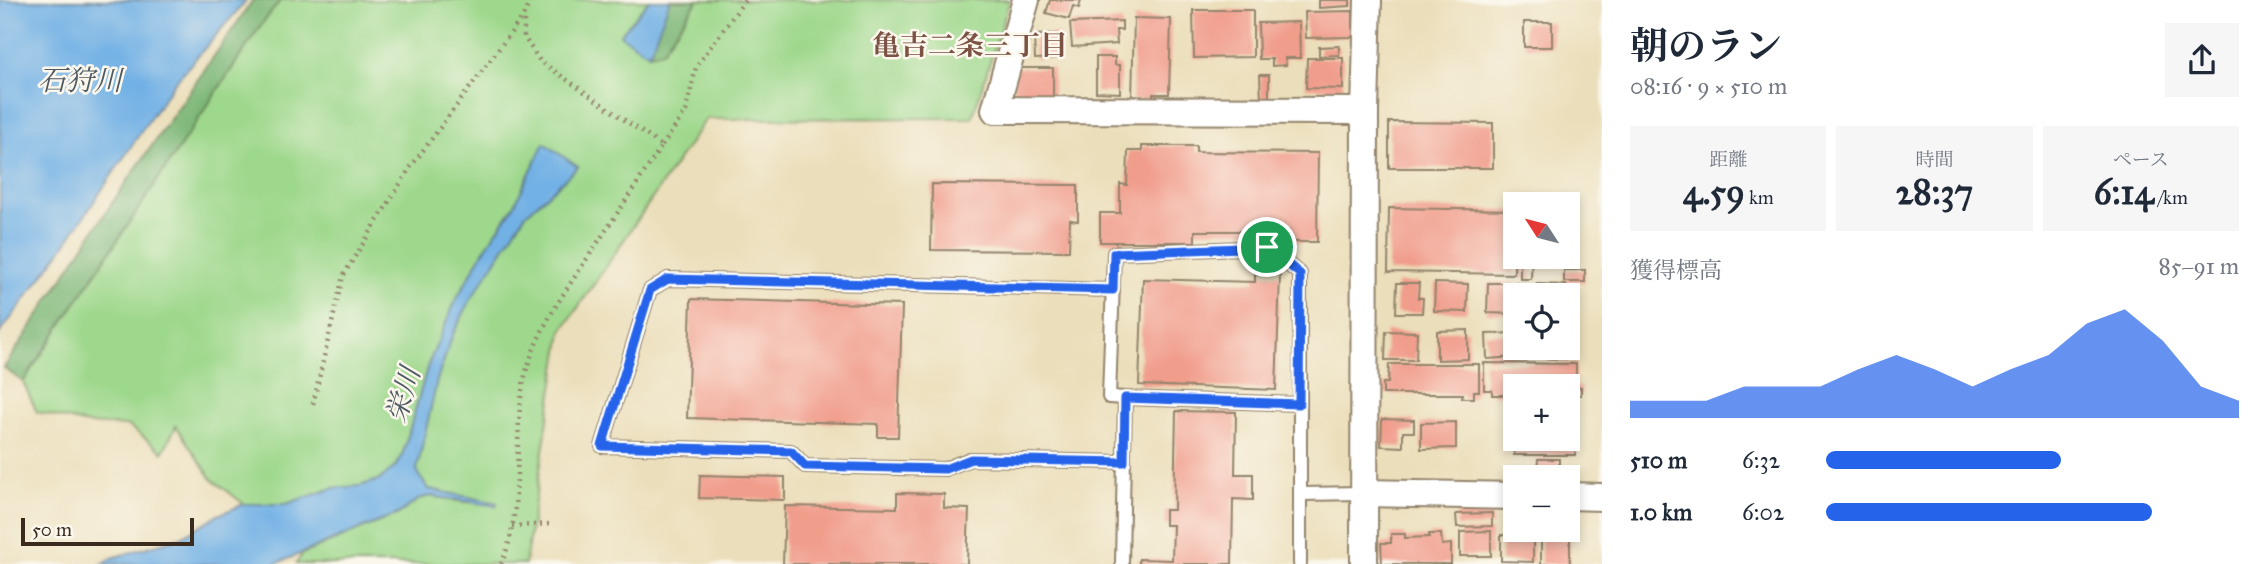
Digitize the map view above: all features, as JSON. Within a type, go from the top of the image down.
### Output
[{"type":"street","points":[[1026,0],[995,110],[1366,111]]},
{"type":"street","points":[[1364,564],[1368,0]]},
{"type":"street","points":[[1364,494],[1503,496]]},
{"type":"street","points":[[1580,496],[1602,497]]},
{"type":"lane","points":[[1299,404],[1109,397],[1114,253],[1267,247],[1300,274],[1300,564]]},
{"type":"lane","points":[[1113,290],[668,279],[650,290],[602,446],[791,451],[805,466],[945,469],[971,459],[1124,462]]},
{"type":"lane","points":[[1122,564],[1125,398]]},
{"type":"lane","points":[[1300,494],[1364,494]]},
{"type":"path","points":[[313,404],[343,276],[410,168],[524,15],[532,0]]},
{"type":"path","points":[[501,564],[508,549],[512,526],[524,383],[537,341],[554,309],[686,111],[696,67],[745,0]]},
{"type":"path","points":[[524,15],[524,37],[540,61],[661,147]]},
{"type":"path","points":[[512,526],[551,524]]},
{"type":"green space","points":[[253,0],[281,0],[261,25],[23,382],[4,368],[110,206]]},
{"type":"green space","points":[[281,0],[649,0],[620,35],[662,51],[698,0],[1010,0],[972,118],[706,119],[562,331],[525,564],[296,564],[302,554],[398,514],[421,498],[431,496],[464,502],[496,503],[429,489],[419,476],[417,469],[437,380],[453,334],[471,299],[525,215],[577,167],[544,144],[514,206],[486,247],[456,300],[428,365],[403,453],[395,467],[379,480],[360,486],[334,488],[286,504],[244,504],[212,479],[176,426],[163,452],[129,426],[88,424],[37,412],[23,382],[261,25]]},
{"type":"green space","points":[[670,0],[698,0],[662,51],[649,54]]},
{"type":"water","name":"石狩川","points":[[0,0],[247,0],[174,83],[60,252],[0,333]]},
{"type":"water","points":[[649,0],[670,0],[649,54],[620,35]]},
{"type":"water","points":[[544,143],[578,167],[525,215],[471,299],[453,334],[437,380],[417,469],[429,489],[497,503],[496,506],[431,496],[421,498],[398,514],[275,564],[102,564],[112,558],[181,537],[218,515],[244,504],[286,504],[334,488],[360,486],[379,480],[395,467],[403,453],[428,365],[456,300],[486,247],[514,206]]},
{"type":"building","points":[[1050,0],[1081,0],[1079,8],[1073,6],[1069,19],[1046,13]]},
{"type":"building","points":[[1319,0],[1350,0],[1350,6],[1319,8]]},
{"type":"building","points":[[1193,10],[1253,10],[1253,57],[1194,58]]},
{"type":"building","points":[[1353,11],[1353,37],[1306,38],[1305,12]]},
{"type":"building","points":[[1134,18],[1171,19],[1169,94],[1153,94],[1153,100],[1132,100]]},
{"type":"building","points":[[1122,21],[1122,30],[1116,30],[1117,44],[1072,47],[1070,23]]},
{"type":"building","points":[[1299,22],[1300,58],[1285,58],[1286,65],[1272,66],[1272,59],[1259,59],[1258,23]]},
{"type":"building","points":[[1524,22],[1552,22],[1552,47],[1524,47]]},
{"type":"building","points":[[1059,34],[1060,58],[1035,59],[1034,35]]},
{"type":"building","points":[[1339,46],[1339,55],[1319,56],[1319,47]]},
{"type":"building","points":[[1096,57],[1115,57],[1115,65],[1120,65],[1120,93],[1096,92]]},
{"type":"building","points":[[1307,58],[1343,58],[1343,89],[1306,88]]},
{"type":"building","points":[[1014,68],[1053,68],[1053,97],[1014,97]]},
{"type":"building","points":[[1260,75],[1269,75],[1269,100],[1261,100]]},
{"type":"building","points":[[1389,122],[1493,123],[1493,168],[1389,168]]},
{"type":"building","points":[[1142,146],[1196,146],[1196,152],[1318,153],[1317,242],[1289,242],[1289,231],[1195,231],[1195,242],[1100,242],[1100,213],[1120,213],[1120,184],[1127,185],[1128,151],[1142,151]]},
{"type":"building","points":[[932,184],[1078,185],[1078,221],[1070,220],[1069,251],[931,250]]},
{"type":"building","points":[[1389,208],[1503,210],[1503,270],[1514,270],[1514,274],[1388,272]]},
{"type":"building","points":[[1520,270],[1531,270],[1531,279],[1520,279]]},
{"type":"building","points":[[1564,270],[1585,270],[1585,282],[1564,282]]},
{"type":"building","points":[[1255,274],[1280,275],[1276,390],[1139,385],[1143,279],[1255,282]]},
{"type":"building","points":[[1397,283],[1419,283],[1418,298],[1423,298],[1422,313],[1396,313]]},
{"type":"building","points":[[1435,283],[1468,284],[1467,312],[1434,311]]},
{"type":"building","points":[[1488,283],[1503,283],[1503,314],[1487,313]]},
{"type":"building","points":[[691,299],[902,305],[898,437],[878,437],[878,424],[687,418]]},
{"type":"building","points":[[1468,330],[1468,359],[1437,360],[1437,331]]},
{"type":"building","points":[[1386,331],[1417,332],[1416,360],[1385,360]]},
{"type":"building","points":[[1503,333],[1503,358],[1487,359],[1486,334]]},
{"type":"building","points":[[1484,363],[1576,364],[1576,374],[1503,374],[1503,395],[1492,395],[1492,390],[1484,390]]},
{"type":"building","points":[[1389,364],[1479,364],[1479,391],[1474,391],[1474,398],[1462,398],[1463,394],[1383,394],[1383,383],[1388,383]]},
{"type":"building","points":[[1176,411],[1236,412],[1235,474],[1253,474],[1253,500],[1233,499],[1232,564],[1139,564],[1139,559],[1172,560],[1173,525],[1165,525],[1165,510],[1174,510]]},
{"type":"building","points":[[1382,419],[1414,420],[1414,432],[1403,432],[1403,447],[1381,446]]},
{"type":"building","points":[[1456,422],[1456,448],[1421,449],[1421,423]]},
{"type":"building","points":[[1514,451],[1575,451],[1575,455],[1514,455]]},
{"type":"building","points":[[1538,459],[1559,459],[1559,465],[1538,465]]},
{"type":"building","points":[[700,475],[785,477],[785,500],[699,498]]},
{"type":"building","points":[[897,493],[944,494],[944,508],[969,509],[967,564],[783,564],[785,506],[897,508]]},
{"type":"building","points":[[1492,513],[1492,526],[1457,527],[1456,514]]},
{"type":"building","points":[[1491,531],[1491,556],[1460,556],[1460,532]]},
{"type":"building","points":[[1391,534],[1405,534],[1405,538],[1441,534],[1442,545],[1451,544],[1451,564],[1382,564],[1381,543],[1391,543]]},
{"type":"building","points":[[1501,535],[1503,542],[1533,542],[1533,562],[1501,561]]},
{"type":"building","points":[[1541,542],[1570,542],[1570,564],[1541,564]]},
{"type":"district","name":"亀吉二条三丁目","points":[[970,45]]},
{"type":"route","points":[[1267,247],[1300,274],[1299,404],[1125,398],[1124,462],[971,459],[945,469],[805,466],[791,451],[602,446],[650,290],[668,279],[1113,290],[1114,253],[1267,247]]},
{"type":"water label","name":"栄川","points":[[403,395]]}]
